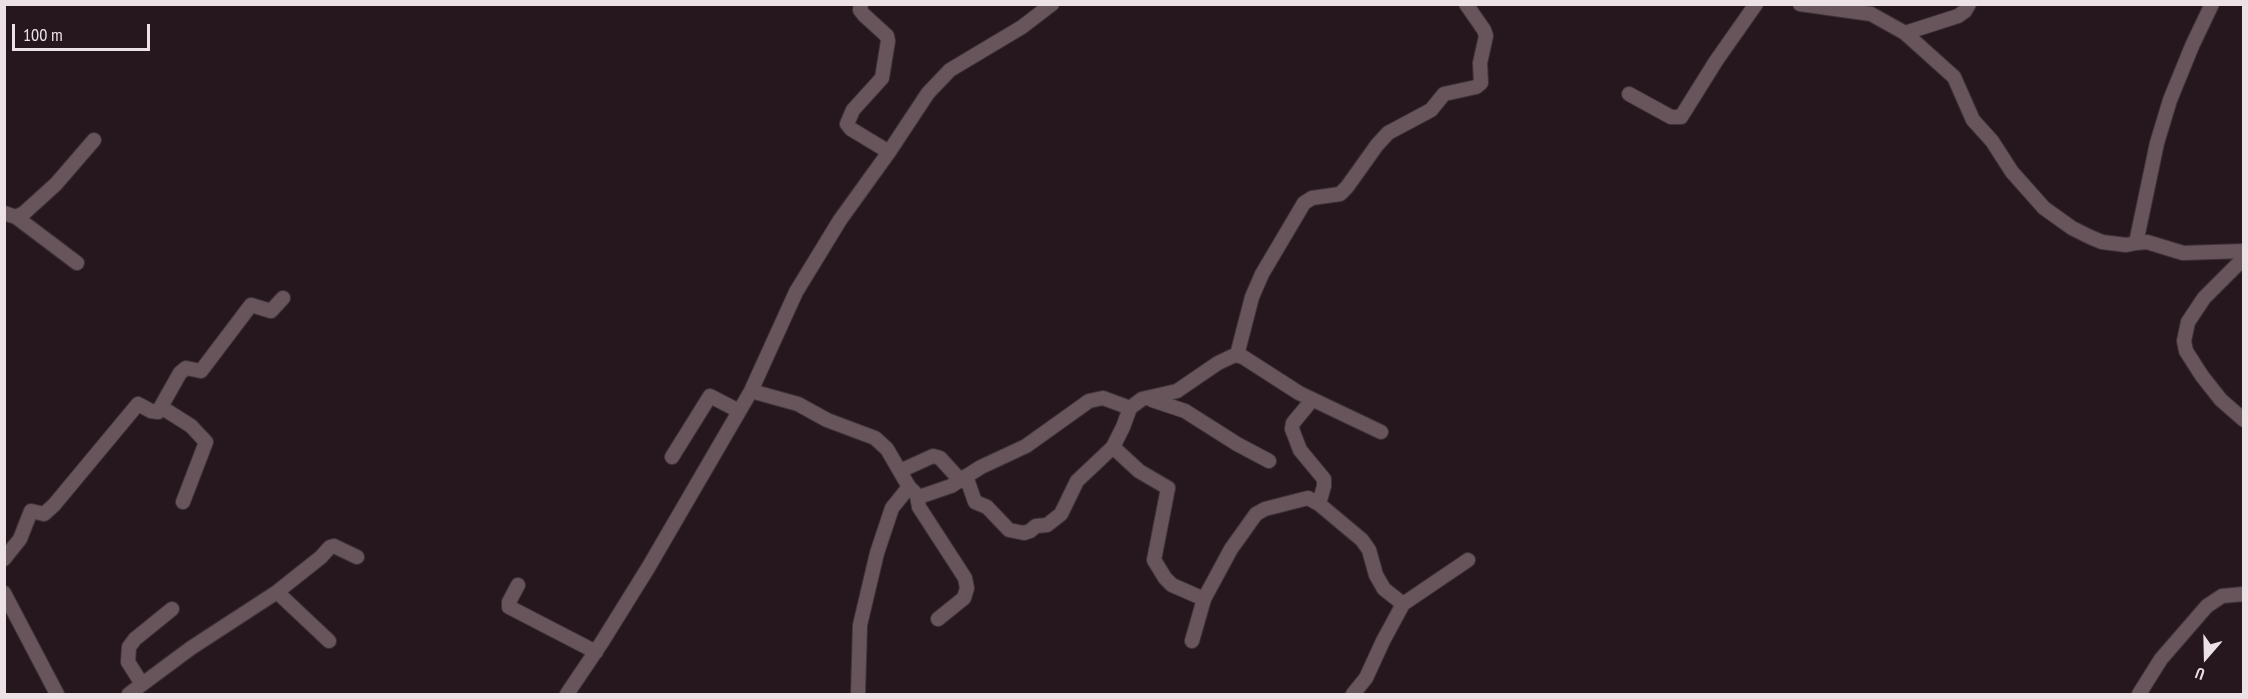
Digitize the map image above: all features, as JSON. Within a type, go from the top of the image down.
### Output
[{"type":"street","points":[[861,4],[860,10],[886,36],[888,41],[882,78],[853,110],[847,124],[851,129],[889,152]]},
{"type":"street","points":[[1237,355],[1252,297],[1304,203],[1312,198],[1340,194],[1388,133],[1431,110],[1444,94],[1476,87],[1481,83],[1480,63],[1486,36],[1466,4]]},
{"type":"street","points":[[1629,94],[1671,117],[1681,117],[1716,61],[1756,4]]},
{"type":"street","points":[[1905,33],[1958,16],[1969,4]]},
{"type":"street","points":[[2136,243],[2157,143],[2170,100],[2212,4]]},
{"type":"street","points":[[1807,5],[1871,14],[1905,33],[1954,77],[1973,120],[1992,141],[2012,172],[2044,208],[2072,228],[2102,242],[2126,245],[2147,243],[2183,253],[2244,251]]},
{"type":"street","points":[[567,694],[648,568],[751,391],[796,292],[840,220],[928,93],[942,76],[1022,27],[1044,7]]},
{"type":"street","points":[[10,215],[24,213],[56,184],[94,140]]},
{"type":"street","points":[[10,215],[77,263]]},
{"type":"street","points":[[2244,258],[2204,298],[2188,322],[2184,341],[2186,351],[2202,376],[2221,400],[2244,420]]},
{"type":"street","points":[[4,560],[20,539],[31,511],[44,514],[54,505],[138,404],[158,412],[180,373],[186,368],[201,371],[250,305],[271,311],[283,298]]},
{"type":"street","points":[[900,471],[933,456],[940,458],[963,478],[975,502],[987,507],[1006,528],[1015,532],[1030,531],[1036,525],[1047,525],[1058,517],[1077,481],[1113,447],[1130,408],[1138,401],[1177,391],[1218,363],[1237,355]]},
{"type":"street","points":[[1237,355],[1289,388],[1380,432]]},
{"type":"street","points":[[751,391],[798,404],[827,420],[875,438],[886,449],[913,491],[919,507],[965,579],[967,588],[964,598],[938,619]]},
{"type":"street","points":[[672,457],[710,396],[739,411]]},
{"type":"street","points":[[913,491],[924,496],[1026,446],[1089,401],[1103,398],[1130,408]]},
{"type":"street","points":[[1146,398],[1185,411],[1269,461]]},
{"type":"street","points":[[1312,399],[1293,423],[1292,429],[1300,450],[1324,479],[1319,504]]},
{"type":"street","points":[[161,407],[191,426],[206,442],[183,502]]},
{"type":"street","points":[[1113,447],[1139,471],[1168,488],[1154,560],[1172,585],[1204,599]]},
{"type":"street","points":[[858,694],[860,625],[877,553],[892,508],[913,491]]},
{"type":"street","points":[[1192,641],[1204,599],[1232,549],[1257,514],[1265,509],[1304,499],[1319,504],[1366,544],[1380,583],[1388,593],[1403,604]]},
{"type":"street","points":[[129,694],[191,648],[277,592],[330,547],[334,546],[357,557]]},
{"type":"street","points":[[1353,694],[1366,678],[1403,604],[1468,560]]},
{"type":"street","points":[[518,585],[509,602],[509,607],[596,652]]},
{"type":"street","points":[[277,592],[329,641]]},
{"type":"street","points":[[4,593],[57,694]]},
{"type":"street","points":[[2139,694],[2161,659],[2207,606],[2222,596],[2244,594]]},
{"type":"street","points":[[142,684],[128,662],[129,647],[135,639],[172,609]]}]
